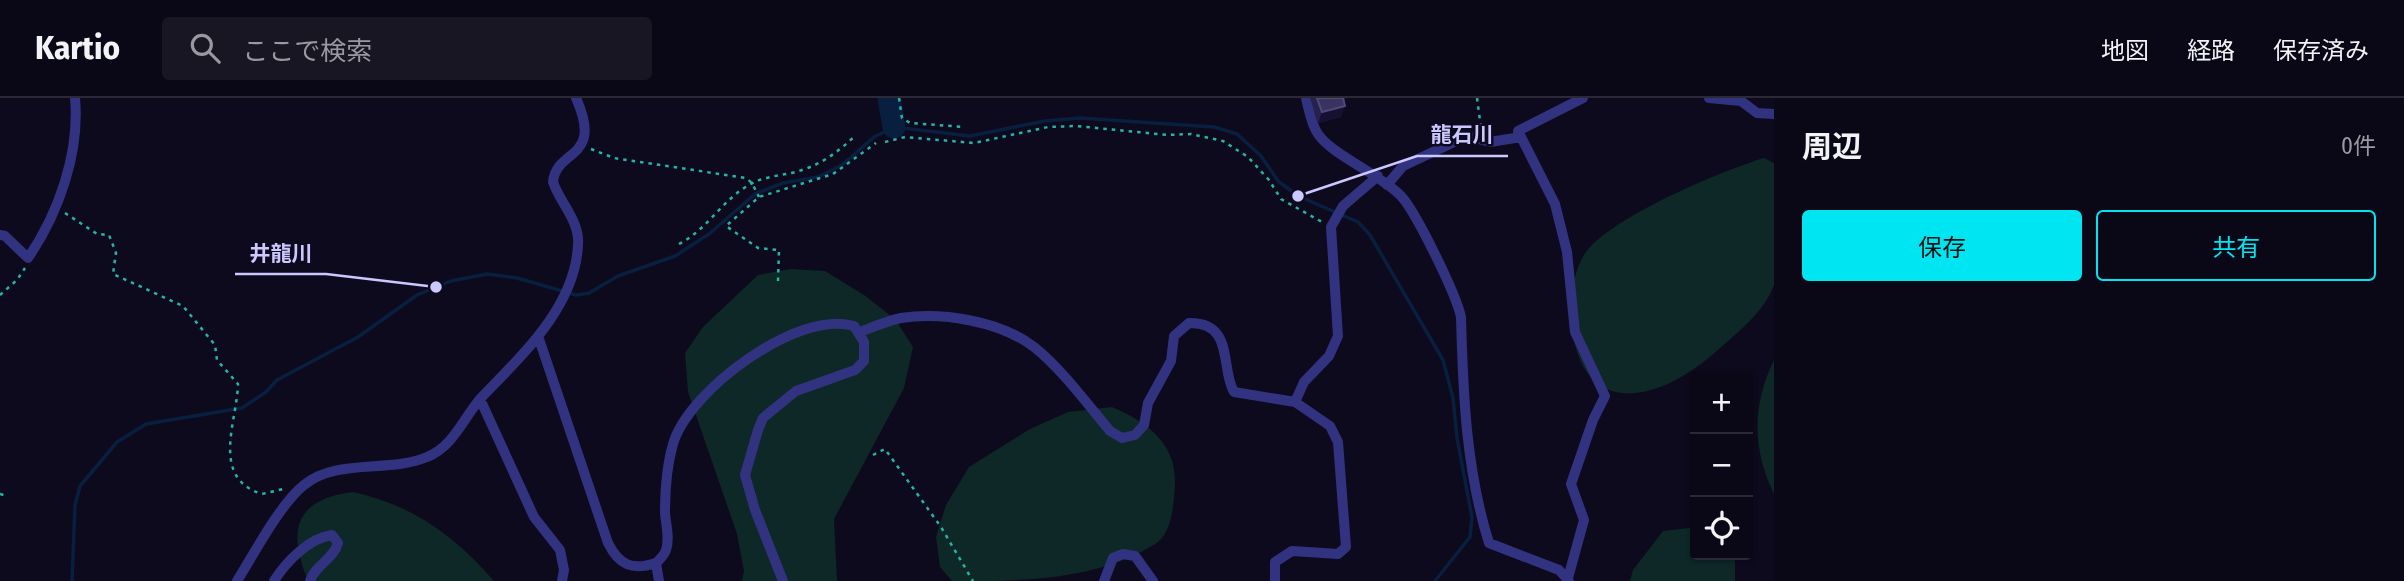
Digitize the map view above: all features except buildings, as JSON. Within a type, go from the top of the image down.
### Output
[{"type":"street","points":[[0,235],[5,236],[28,258],[42,237],[68,174],[78,128],[75,98]]},
{"type":"street","points":[[237,581],[264,536],[302,486],[316,476],[334,471],[402,463],[431,456],[457,432],[480,400],[538,336],[564,293],[578,255],[577,228],[556,190],[554,176],[582,144],[585,125],[576,98]]},
{"type":"street","points":[[1306,98],[1317,133],[1324,142],[1378,176],[1403,197],[1457,297],[1461,317],[1462,382],[1469,452],[1479,509],[1489,543],[1559,569],[1569,579]]},
{"type":"street","points":[[1569,579],[1584,520],[1571,484],[1593,420],[1605,396],[1575,331],[1567,252],[1555,204],[1518,131],[1583,98]]},
{"type":"street","points":[[1709,98],[1741,101],[1757,113],[1774,114]]},
{"type":"street","points":[[1387,185],[1403,166],[1467,136],[1490,142],[1521,137]]},
{"type":"street","points":[[1295,402],[1304,382],[1329,356],[1338,336],[1333,224],[1341,209],[1378,176]]},
{"type":"street","points":[[860,332],[898,319],[923,316],[975,321],[1009,334],[1034,347],[1110,431],[1122,438],[1135,435],[1144,425],[1148,403],[1171,361],[1174,336],[1189,323],[1206,327],[1219,337],[1226,351],[1234,392],[1295,402],[1330,426],[1338,442],[1346,547],[1338,554],[1292,551],[1275,562],[1275,581]]},
{"type":"street","points":[[538,336],[608,543],[622,563],[633,568],[656,563],[666,550],[668,541],[665,513],[673,444],[682,423],[699,403],[750,355],[823,325],[844,323],[855,326],[860,332],[865,352],[864,361],[855,370],[796,391],[763,418],[758,430],[746,475],[755,510],[783,581]]},
{"type":"street","points":[[480,400],[534,517],[560,550],[564,570],[562,581]]},
{"type":"street","points":[[274,581],[282,568],[319,537],[332,535],[338,543],[336,551],[312,575],[310,581]]},
{"type":"street","points":[[1104,581],[1113,558],[1123,554],[1135,556],[1153,581]]},
{"type":"street","points":[[656,563],[659,581]]},
{"type":"path","points":[[899,98],[902,118],[910,123],[965,127]]},
{"type":"path","points":[[1477,98],[1481,128]]},
{"type":"path","points":[[885,142],[905,137],[974,143],[1048,127],[1076,125],[1168,135],[1191,134],[1223,141],[1248,157],[1269,180],[1281,199],[1333,224]]},
{"type":"path","points":[[679,244],[697,233],[733,195],[753,184],[817,164],[836,153],[856,135]]},
{"type":"path","points":[[778,281],[779,250],[758,248],[726,226],[758,196],[833,174],[876,143]]},
{"type":"path","points":[[582,144],[614,158],[733,175],[753,184],[758,196]]},
{"type":"path","points":[[52,210],[67,214],[97,234],[109,235],[116,253],[113,274],[183,306],[215,345],[217,360],[238,384],[237,416],[229,439],[229,453],[235,475],[262,494],[302,486]]},
{"type":"path","points":[[0,295],[17,280],[28,258]]},
{"type":"path","points":[[873,455],[885,449],[941,527],[973,581]]},
{"type":"path","points":[[0,494],[7,496]]},
{"type":"green space","points":[[1764,158],[1774,163],[1774,285],[1764,304],[1719,349],[1668,384],[1643,392],[1620,393],[1600,385],[1585,369],[1575,343],[1572,291],[1585,253],[1605,234],[1647,208],[1698,183]]},
{"type":"green space","points":[[790,269],[825,271],[864,295],[895,319],[913,347],[904,388],[834,519],[837,581],[742,581],[744,571],[737,534],[688,392],[685,353],[703,327],[758,275]]},
{"type":"green space","points":[[1774,360],[1774,494],[1762,460],[1758,427],[1762,394]]},
{"type":"green space","points":[[1112,407],[1147,426],[1170,456],[1175,483],[1173,504],[1168,527],[1161,539],[1121,561],[1074,574],[1002,581],[952,581],[940,567],[936,537],[946,505],[969,467],[1030,429],[1068,412]]},
{"type":"green space","points":[[353,492],[395,505],[431,524],[464,550],[494,581],[308,581],[298,547],[301,520],[308,510],[319,502]]},
{"type":"green space","points":[[1690,528],[1690,560],[1735,560],[1735,581],[1630,581],[1633,570],[1663,531]]},
{"type":"waterway","points":[[889,98],[894,127]]},
{"type":"waterway","points":[[72,581],[75,505],[80,486],[117,442],[146,424],[242,408],[266,392],[277,380],[358,337],[417,295],[451,281],[487,274],[517,278],[576,295],[589,293],[618,276],[675,256],[709,234],[755,194],[783,183],[818,177],[842,165],[874,137],[894,127],[970,136],[1045,121],[1079,118],[1214,127],[1237,134],[1261,156],[1278,181],[1298,196],[1358,222],[1370,235],[1443,360],[1453,398],[1457,438],[1472,517],[1470,537],[1435,581]]},
{"type":"place","name":"龍石川","points":[[1298,196]]},
{"type":"place","name":"井龍川","points":[[436,287]]}]
